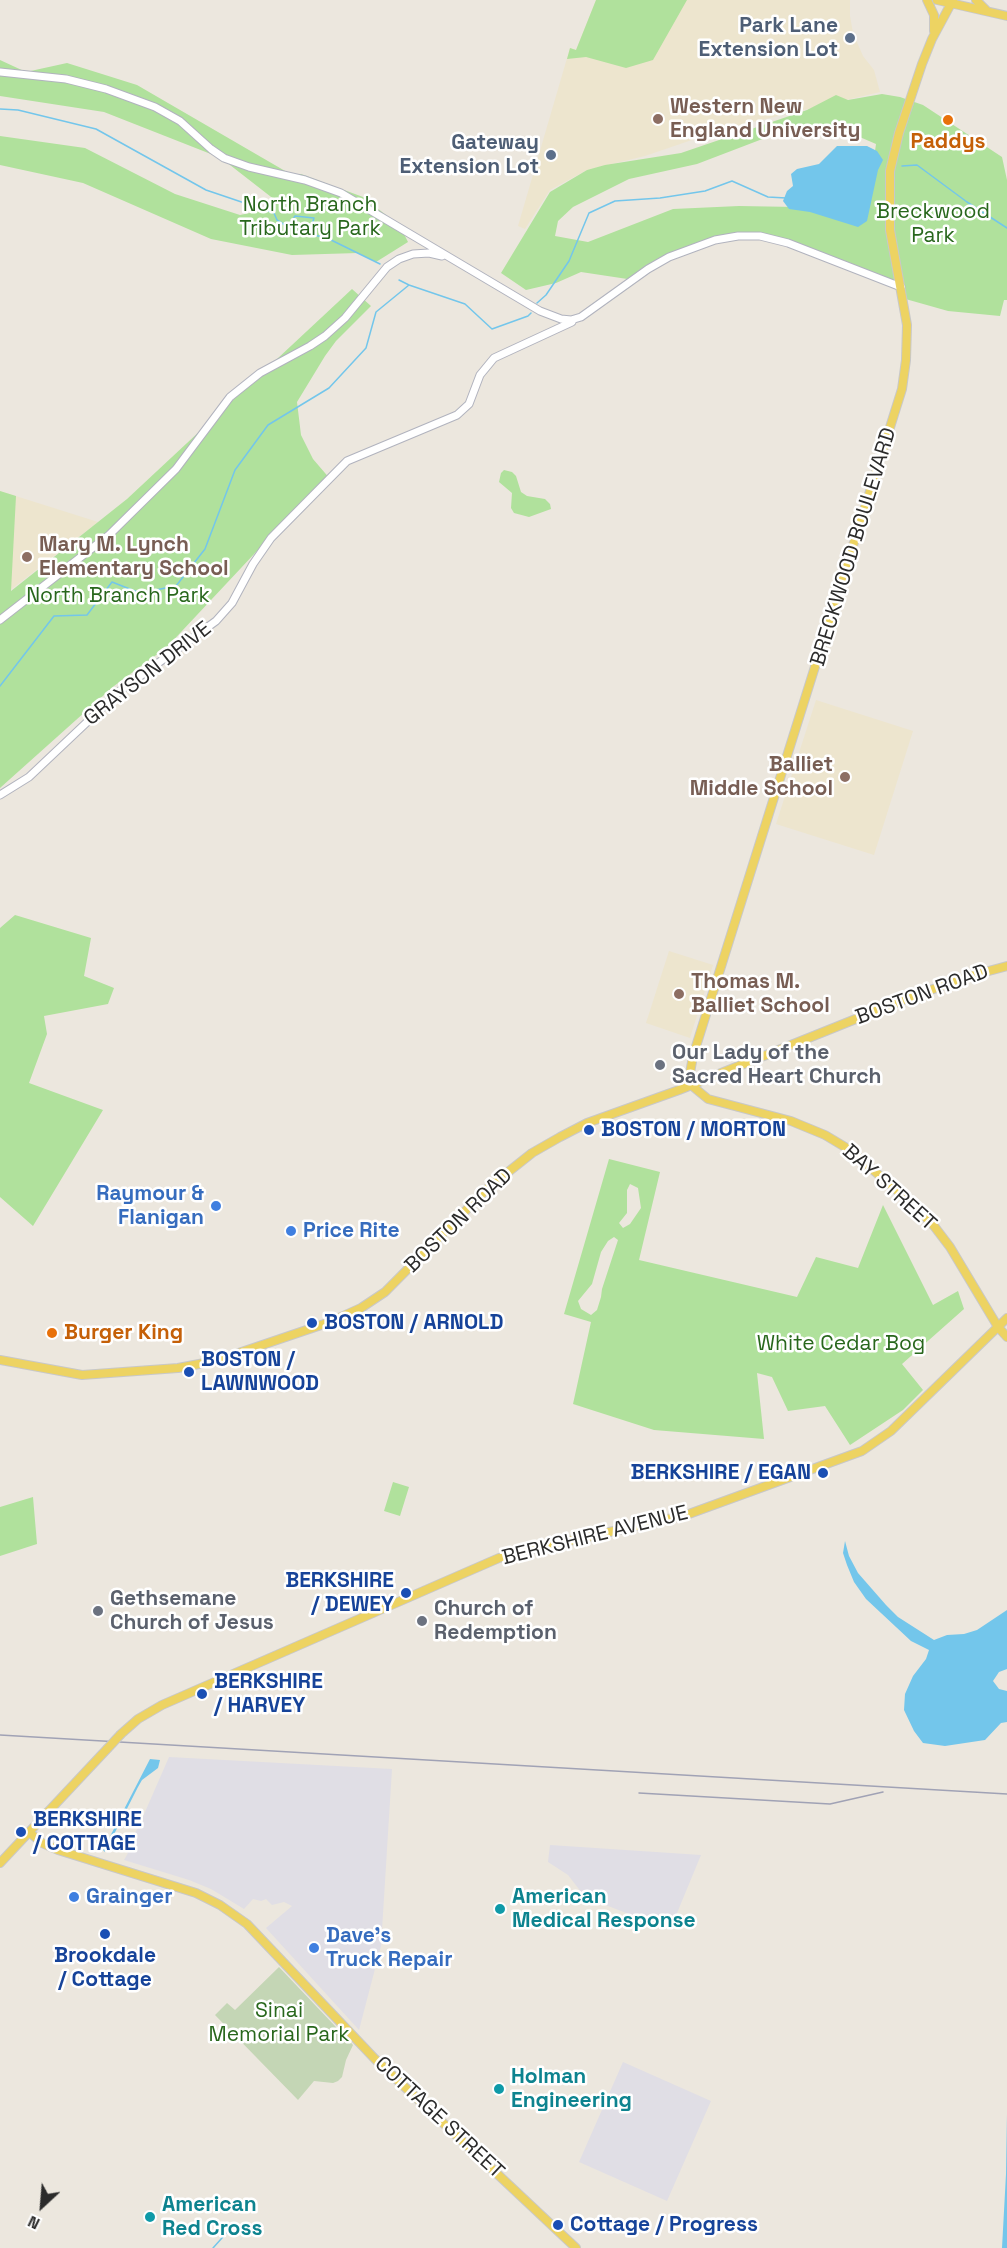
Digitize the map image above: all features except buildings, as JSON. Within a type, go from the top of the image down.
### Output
[{"type":"main road","points":[[927,0],[935,18],[932,39]]},
{"type":"main road","points":[[937,0],[1007,16]]},
{"type":"main road","points":[[976,0],[987,12]]},
{"type":"main road","name":"BRECKWOOD BOULEVARD","points":[[691,1085],[689,1074],[693,1056],[902,389],[907,325],[890,230],[890,171],[901,124],[932,39],[952,2]]},
{"type":"main road","name":"BOSTON ROAD","points":[[0,1360],[82,1375],[178,1368],[219,1359],[330,1322],[361,1308],[389,1288],[480,1195],[535,1151],[587,1124],[691,1085],[813,1035],[944,984],[1007,966]]},
{"type":"main road","name":"BAY STREET","points":[[691,1085],[708,1099],[802,1125],[850,1150],[921,1211],[934,1226],[957,1258],[998,1326],[1007,1336]]},
{"type":"main road","name":"BERKSHIRE AVENUE","points":[[0,1863],[121,1734],[138,1719],[162,1705],[492,1561],[524,1551],[686,1515],[862,1451],[891,1431],[1007,1318]]},
{"type":"main road","name":"COTTAGE STREET","points":[[29,1832],[42,1843],[58,1850],[196,1893],[220,1905],[247,1924],[375,2059],[576,2248]]},
{"type":"street","points":[[0,72],[66,79],[141,101],[174,117],[211,149],[229,160],[331,189],[550,317],[555,329]]},
{"type":"street","name":"GRAYSON DRIVE","points":[[0,795],[29,777],[114,695],[216,621],[232,603],[253,564],[271,538],[347,461],[457,416],[470,402],[480,375],[492,359],[578,319],[664,259],[715,240],[738,236],[760,236],[783,242],[901,287]]},
{"type":"street","points":[[416,254],[417,238]]},
{"type":"street","points":[[0,620],[90,552],[184,460],[220,409],[236,392],[260,373],[326,336],[345,318],[387,267],[399,259],[416,254],[433,254],[451,259]]},
{"type":"street","points":[[540,311],[566,320],[578,319]]},
{"type":"shaded area","name":"Western New England University","points":[[596,0],[850,0],[853,33],[863,56],[874,70],[880,92],[727,128],[645,156],[587,170],[550,190],[525,229],[518,226],[570,48],[576,50]]},
{"type":"shaded area","name":"Mary M. Lynch Elementary School","points":[[0,491],[98,522],[0,598]]},
{"type":"shaded area","name":"Balliet Middle School","points":[[816,700],[913,731],[874,855],[776,824]]},
{"type":"shaded area","name":"Thomas M. Balliet School","points":[[669,951],[713,965],[690,1038],[646,1023]]},
{"type":"shaded area","points":[[169,1757],[392,1769],[381,1946],[359,2030],[266,1928],[292,1906],[284,1902],[272,1905],[266,1899],[261,1901],[253,1899],[244,1909],[211,1889],[189,1880],[124,1860],[128,1853],[124,1851],[131,1834],[134,1834],[138,1828]]},
{"type":"shaded area","points":[[550,1845],[701,1855],[670,1930],[585,1897],[568,1875],[548,1862]]},
{"type":"shaded area","points":[[623,2062],[711,2101],[667,2201],[579,2162]]},
{"type":"green space","points":[[596,0],[687,0],[653,60],[626,68],[586,57],[567,59],[570,48],[576,50]]},
{"type":"green space","name":"North Branch Tributary Park","points":[[0,60],[26,72],[67,63],[137,85],[292,175],[301,174],[363,197],[400,226],[408,242],[376,262],[358,253],[292,255],[211,239],[83,183],[0,165],[0,136],[85,148],[175,194],[240,215],[273,208],[275,200],[221,158],[104,112],[0,96]]},
{"type":"green space","name":"Breckwood Park","points":[[882,94],[923,105],[1002,157],[1007,180],[1007,300],[1004,300],[1000,316],[948,311],[902,298],[892,285],[773,237],[741,232],[678,254],[634,280],[581,272],[556,283],[526,290],[501,273],[550,192],[587,170],[681,153],[807,110],[836,95],[848,100]],"holes":[[[786,130],[848,132],[876,144],[870,186],[854,208],[739,206],[673,209],[588,242],[555,236],[558,221],[573,207],[629,179],[697,164]]]},
{"type":"green space","name":"North Branch Park","points":[[352,289],[371,306],[336,341],[297,402],[301,435],[313,459],[331,480],[315,489],[167,647],[114,686],[0,788],[0,491],[16,496],[11,591],[127,499]]},
{"type":"green space","points":[[504,470],[516,476],[521,492],[527,496],[545,499],[551,509],[529,517],[514,513],[511,508],[512,493],[499,482]]},
{"type":"green space","points":[[15,915],[91,938],[84,976],[114,988],[108,1004],[44,1016],[47,1034],[29,1083],[103,1110],[33,1226],[0,1197],[0,928]]},
{"type":"green space","name":"White Cedar Bog","points":[[609,1159],[660,1172],[639,1260],[797,1297],[816,1257],[858,1268],[883,1205],[933,1305],[958,1291],[964,1309],[902,1364],[923,1390],[903,1410],[850,1445],[825,1406],[788,1411],[772,1377],[757,1373],[764,1439],[654,1430],[573,1404],[591,1322],[564,1314]],"holes":[[[630,1184],[638,1188],[641,1208],[630,1224],[623,1228],[619,1223],[627,1213],[627,1190]],[[614,1237],[618,1240],[597,1310],[591,1315],[581,1309],[578,1301],[592,1284],[601,1252],[608,1241]]]},
{"type":"green space","points":[[393,1482],[409,1487],[400,1516],[384,1511]]},
{"type":"green space","points":[[33,1497],[37,1544],[0,1556],[0,1507]]},
{"type":"green space","name":"Sinai Memorial Park","points":[[279,1967],[353,2045],[342,2077],[338,2081],[333,2083],[314,2081],[298,2100],[215,2015],[227,2003],[235,2010]]},
{"type":"water","points":[[837,146],[867,146],[877,151],[883,160],[878,170],[867,221],[858,227],[810,212],[789,209],[783,201],[787,191],[793,186],[791,174],[797,169],[819,164]]},
{"type":"water","points":[[845,1541],[849,1556],[858,1573],[886,1605],[898,1617],[934,1640],[947,1635],[964,1634],[977,1630],[1007,1610],[1007,1669],[999,1672],[993,1681],[999,1689],[1007,1691],[1007,1722],[1001,1723],[985,1740],[945,1746],[923,1743],[914,1731],[904,1710],[905,1694],[929,1650],[911,1641],[866,1599],[854,1582],[847,1565],[843,1553]]},
{"type":"water","points":[[150,1759],[160,1760],[158,1768],[142,1780],[105,1852],[103,1850]]},
{"type":"water","points":[[1007,2114],[1007,2248],[1002,2248],[1006,2174]]},
{"type":"waterway","points":[[0,109],[18,110],[96,129],[206,190],[274,213],[277,220],[288,227],[295,216],[314,218],[309,234],[327,238],[380,264]]},
{"type":"waterway","points":[[902,166],[917,165],[1007,228]]},
{"type":"waterway","points":[[537,303],[546,295],[569,261],[589,213],[615,201],[660,198],[705,191],[732,181],[768,197],[786,198]]},
{"type":"waterway","points":[[399,280],[409,285]]},
{"type":"waterway","points":[[0,686],[54,616],[87,615],[112,582],[140,593],[176,586],[205,549],[235,470],[268,425],[329,388],[366,348],[376,312],[409,285],[465,304],[492,329],[531,313]]},
{"type":"waterway","points":[[213,2248],[230,2229]]},
{"type":"railway","points":[[0,1735],[1007,1794]]},
{"type":"railway","points":[[639,1793],[830,1804],[883,1792]]},
{"type":"place","name":"Park Lane Extension Lot","points":[[850,38]]},
{"type":"place","name":"Western New England University","points":[[658,119]]},
{"type":"place","name":"Paddys","points":[[948,120]]},
{"type":"place","name":"Gateway Extension Lot","points":[[551,155]]},
{"type":"place","name":"Mary M. Lynch Elementary School","points":[[27,557]]},
{"type":"place","name":"Balliet Middle School","points":[[845,777]]},
{"type":"place","name":"Thomas M. Balliet School","points":[[679,994]]},
{"type":"place","name":"Our Lady of the Sacred Heart Church","points":[[660,1065]]},
{"type":"place","name":"BOSTON / MORTON","points":[[589,1130]]},
{"type":"place","name":"Raymour & Flanigan","points":[[216,1206]]},
{"type":"place","name":"Price Rite","points":[[291,1231]]},
{"type":"place","name":"BOSTON / ARNOLD","points":[[312,1323]]},
{"type":"place","name":"Burger King","points":[[52,1333]]},
{"type":"place","name":"BOSTON / LAWNWOOD","points":[[189,1372]]},
{"type":"place","name":"BERKSHIRE / EGAN","points":[[823,1473]]},
{"type":"place","name":"BERKSHIRE / DEWEY","points":[[406,1593]]},
{"type":"place","name":"Gethsemane Church of Jesus","points":[[98,1611]]},
{"type":"place","name":"Church of Redemption","points":[[422,1621]]},
{"type":"place","name":"BERKSHIRE / HARVEY","points":[[202,1694]]},
{"type":"place","name":"BERKSHIRE / COTTAGE","points":[[21,1832]]},
{"type":"place","name":"Grainger","points":[[74,1897]]},
{"type":"place","name":"American Medical Response","points":[[500,1909]]},
{"type":"place","name":"Brookdale / Cottage","points":[[105,1934]]},
{"type":"place","name":"Dave's Truck Repair","points":[[314,1948]]},
{"type":"place","name":"Holman Engineering","points":[[499,2089]]},
{"type":"place","name":"American Red Cross","points":[[150,2217]]},
{"type":"place","name":"Cottage / Progress","points":[[558,2225]]}]
